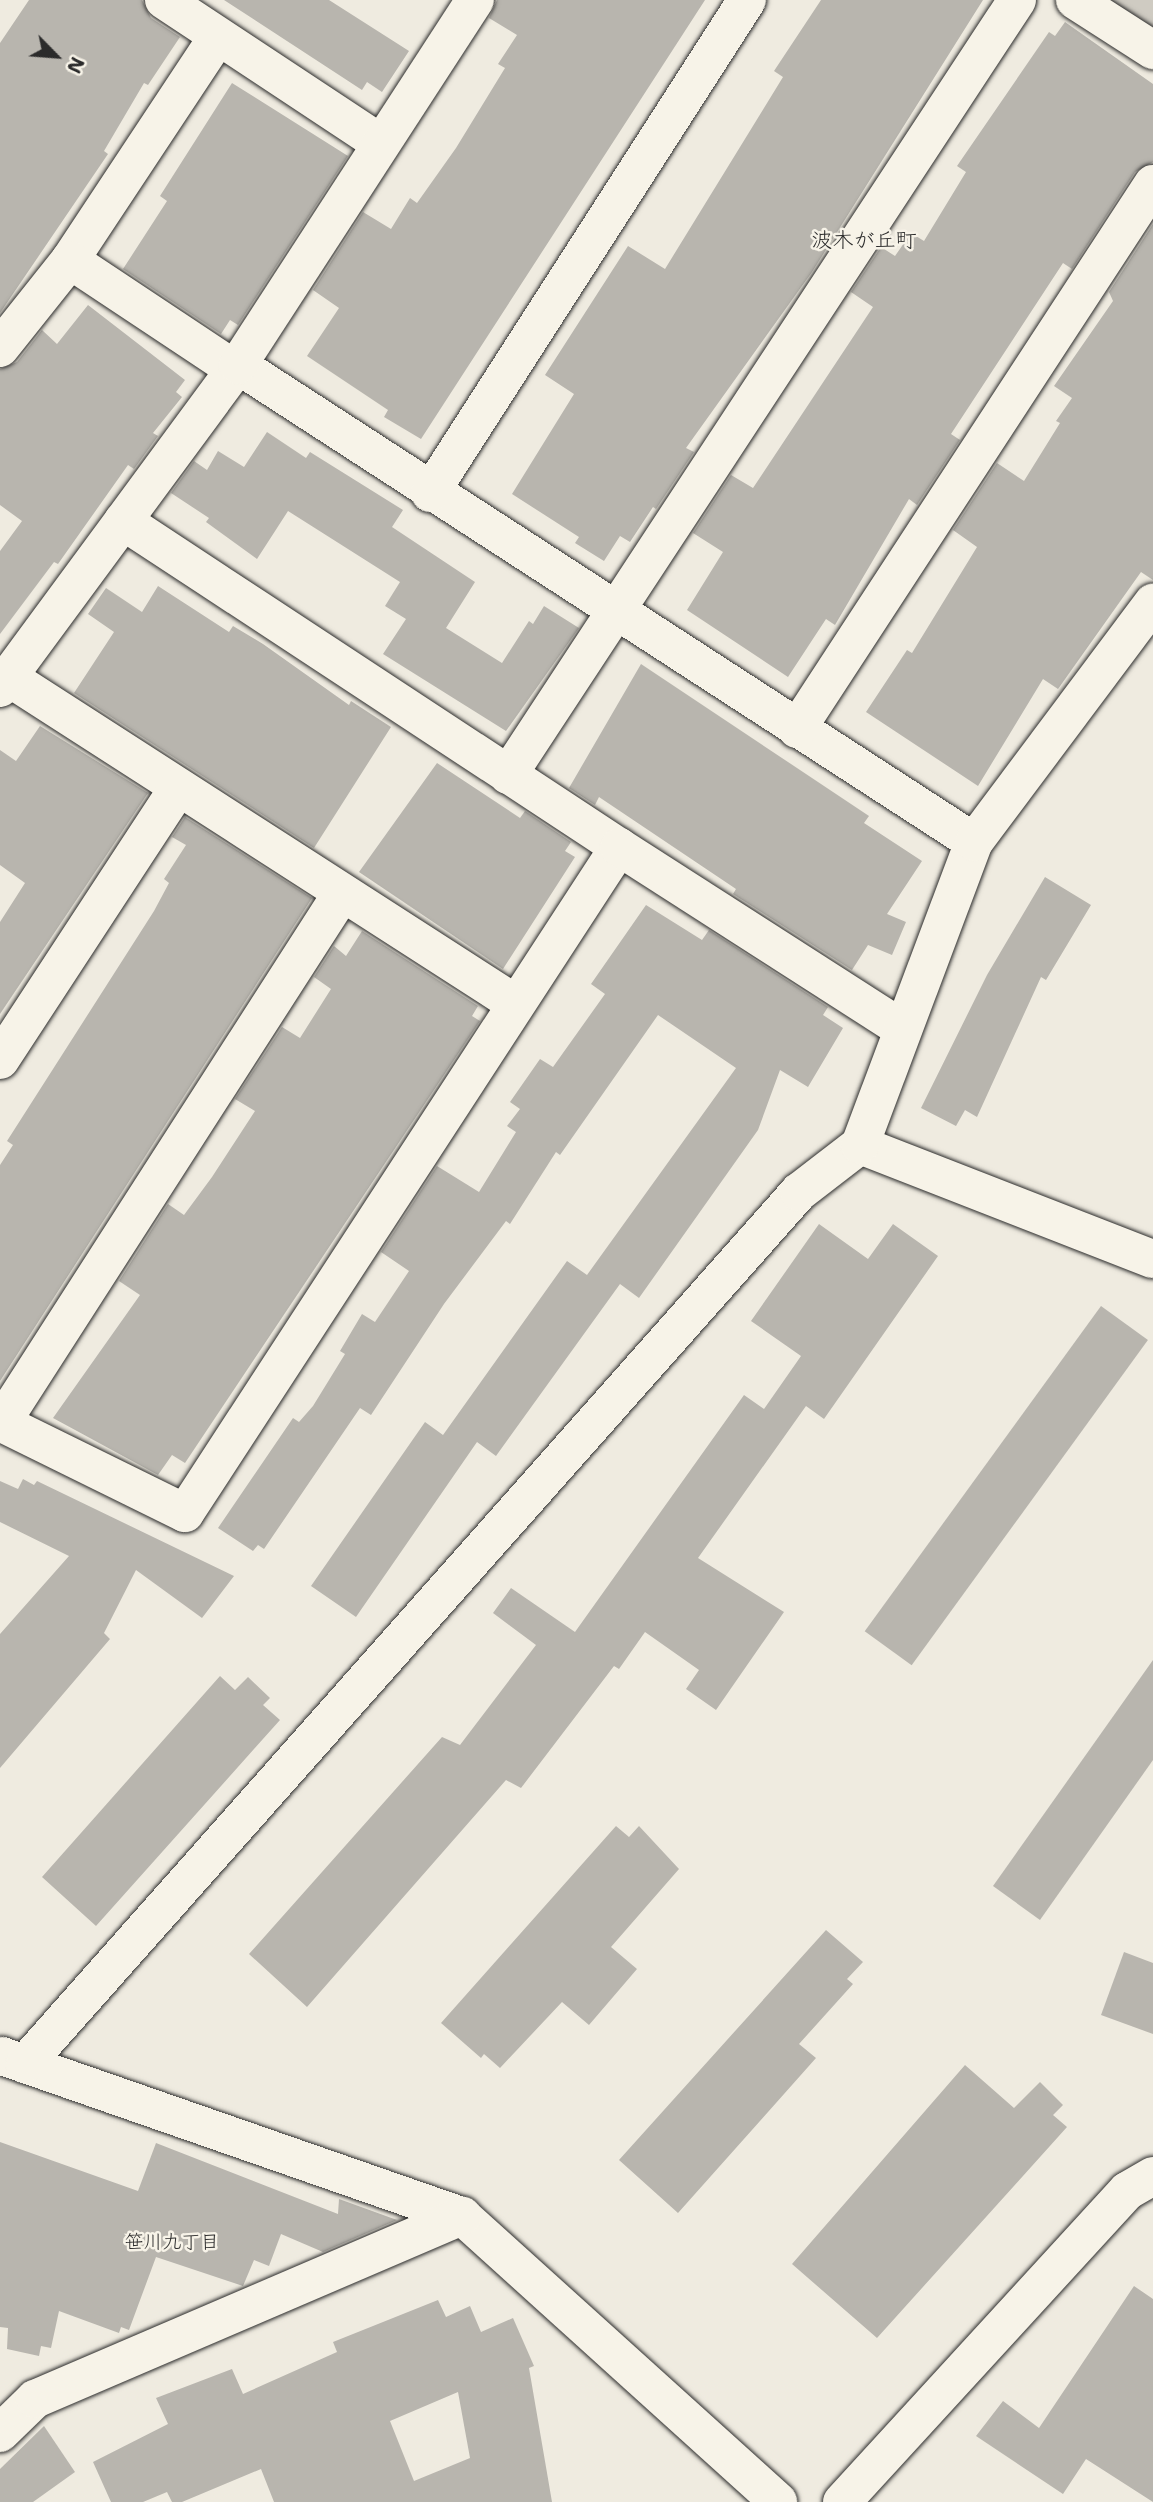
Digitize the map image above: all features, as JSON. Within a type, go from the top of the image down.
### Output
[{"type":"street","points":[[163,0],[380,143]]},
{"type":"street","points":[[475,0],[236,367],[4,683],[178,788],[516,1004]]},
{"type":"street","points":[[430,493],[747,0]]},
{"type":"street","points":[[508,775],[617,613],[1017,0]]},
{"type":"street","points":[[1075,0],[1153,50]]},
{"type":"street","points":[[0,348],[70,260],[218,36]]},
{"type":"street","points":[[797,729],[1153,184]]},
{"type":"street","points":[[70,260],[974,842]]},
{"type":"street","points":[[123,521],[508,775],[902,1029]]},
{"type":"street","points":[[778,2502],[462,2216],[12,2060],[790,1202],[860,1145],[974,842],[1153,603]]},
{"type":"street","points":[[0,1060],[178,788]]},
{"type":"street","points":[[342,893],[1,1422],[185,1513],[619,847]]},
{"type":"street","points":[[860,1145],[1153,1259]]},
{"type":"street","points":[[842,2502],[1127,2190],[1153,2176]]},
{"type":"street","points":[[0,2433],[18,2395],[462,2216]]},
{"type":"shaded area","points":[[1105,0],[1153,0],[1153,32]]},
{"type":"building","points":[[29,0],[142,0],[151,18],[180,37],[148,85],[144,83],[104,151],[108,154],[0,313],[0,43]]},
{"type":"building","points":[[224,0],[329,0],[409,51],[382,92],[367,82],[362,90]]},
{"type":"building","points":[[497,0],[705,0],[421,439],[384,417],[388,410],[307,356],[339,308],[313,290],[363,212],[391,229],[410,198],[417,203],[456,148],[505,68],[498,64],[517,35],[489,18]]},
{"type":"building","points":[[821,0],[983,0],[812,272],[686,448],[694,452],[656,509],[653,507],[630,542],[620,536],[604,561],[575,543],[579,537],[512,494],[574,394],[545,375],[628,246],[665,269],[783,77],[774,71]]},
{"type":"building","points":[[1065,22],[1153,84],[1153,162],[1135,172],[1072,269],[1063,263],[951,434],[960,440],[917,505],[909,499],[835,625],[826,619],[788,677],[687,610],[723,552],[693,533],[731,475],[753,488],[873,307],[851,292],[881,247],[895,256],[911,233],[924,241],[966,172],[957,166],[1049,32],[1055,36]]},
{"type":"building","points":[[232,83],[348,156],[238,325],[230,320],[221,334],[123,269],[167,201],[160,196]]},
{"type":"building","points":[[1153,224],[1153,580],[1141,572],[1058,689],[1043,679],[978,786],[866,712],[907,650],[912,653],[977,547],[953,530],[997,463],[1024,481],[1060,423],[1056,421],[1072,398],[1054,386],[1113,301],[1109,292]]},
{"type":"building","points":[[88,305],[185,380],[176,392],[182,397],[153,433],[158,436],[134,469],[128,465],[58,564],[54,562],[0,634],[0,551],[22,521],[0,505],[0,369],[17,362],[42,330],[57,344]]},
{"type":"building","points":[[267,432],[306,458],[310,452],[403,510],[392,527],[475,582],[446,628],[502,663],[529,621],[533,624],[544,606],[579,628],[506,731],[383,654],[406,619],[385,606],[400,582],[288,511],[257,559],[206,522],[209,518],[171,493],[194,461],[207,470],[218,451],[244,467]]},
{"type":"building","points":[[158,586],[229,632],[233,626],[263,644],[349,705],[351,701],[391,727],[314,848],[74,693],[114,632],[88,614],[106,588],[142,612]]},
{"type":"building","points":[[641,664],[869,816],[864,823],[922,861],[887,914],[906,922],[892,955],[868,945],[852,970],[733,894],[736,889],[599,797],[595,805],[569,788]]},
{"type":"building","points":[[40,726],[148,793],[0,1014],[0,922],[25,883],[0,865],[0,750],[16,761]]},
{"type":"building","points":[[437,763],[520,818],[525,811],[571,842],[565,851],[575,857],[503,969],[359,872]]},
{"type":"building","points":[[185,817],[312,898],[0,1381],[0,1165],[13,1145],[7,1141],[154,911],[169,883],[164,879],[186,845],[172,837]]},
{"type":"building","points":[[1045,877],[1091,905],[1046,980],[1041,977],[977,1117],[965,1110],[956,1126],[921,1108],[987,975]]},
{"type":"building","points":[[646,905],[702,940],[709,930],[828,1007],[823,1015],[843,1028],[808,1087],[780,1070],[758,1130],[639,1298],[620,1284],[496,1456],[477,1442],[356,1617],[311,1586],[425,1422],[443,1435],[567,1261],[587,1275],[736,1068],[658,1015],[560,1155],[556,1152],[510,1224],[506,1221],[444,1304],[371,1415],[360,1408],[264,1549],[258,1545],[253,1551],[218,1528],[293,1418],[299,1422],[313,1406],[345,1354],[340,1351],[362,1314],[375,1322],[409,1271],[381,1252],[437,1166],[479,1192],[516,1132],[507,1126],[520,1109],[510,1102],[540,1059],[553,1067],[605,994],[591,984]]},
{"type":"building","points":[[362,931],[478,1006],[472,1016],[480,1021],[185,1463],[172,1455],[158,1475],[53,1418],[140,1295],[119,1281],[168,1204],[184,1215],[212,1177],[255,1111],[235,1099],[282,1027],[300,1038],[331,989],[314,977],[334,946],[346,956]]},
{"type":"building","points":[[819,1224],[868,1259],[893,1224],[938,1256],[824,1419],[806,1406],[698,1558],[784,1612],[716,1710],[686,1689],[699,1670],[645,1632],[619,1669],[614,1666],[521,1788],[506,1780],[307,2007],[249,1954],[442,1737],[460,1745],[536,1645],[493,1613],[511,1588],[575,1632],[744,1395],[764,1409],[801,1356],[751,1321]]},
{"type":"building","points":[[1101,1306],[1148,1340],[912,1665],[865,1631]]},
{"type":"building","points":[[23,1479],[34,1485],[37,1481],[234,1576],[202,1618],[136,1570],[104,1633],[110,1639],[0,1768],[0,1634],[69,1556],[0,1522],[0,1481],[18,1489]]},
{"type":"building","points":[[1153,1660],[1153,1760],[1040,1920],[993,1886]]},
{"type":"building","points":[[220,1676],[235,1690],[248,1677],[270,1698],[263,1705],[280,1720],[96,1926],[42,1877]]},
{"type":"building","points":[[616,1826],[629,1837],[639,1826],[679,1869],[611,1947],[637,1969],[589,2025],[562,2002],[500,2068],[484,2054],[481,2058],[441,2023]]},
{"type":"building","points":[[826,1930],[863,1962],[847,1979],[853,1984],[799,2044],[816,2058],[678,2213],[619,2160]]},
{"type":"building","points":[[1124,1952],[1153,1963],[1153,2034],[1101,2015]]},
{"type":"building","points":[[965,2065],[1014,2108],[1040,2082],[1063,2105],[1053,2115],[1067,2127],[877,2338],[792,2264]]},
{"type":"building","points":[[0,2142],[138,2191],[156,2143],[338,2214],[339,2199],[397,2220],[323,2252],[281,2234],[269,2266],[254,2260],[243,2286],[156,2257],[129,2330],[121,2327],[119,2333],[59,2311],[51,2348],[41,2346],[39,2356],[7,2349],[8,2328],[0,2327]]},
{"type":"building","points":[[1134,2286],[1153,2299],[1153,2502],[1086,2459],[1063,2494],[976,2436],[1003,2401],[1039,2428]]},
{"type":"building","points":[[438,2300],[446,2317],[470,2306],[481,2332],[513,2318],[534,2366],[529,2368],[552,2502],[274,2502],[261,2469],[182,2502],[172,2502],[167,2492],[143,2502],[111,2502],[93,2462],[168,2424],[156,2398],[232,2369],[243,2394],[337,2352],[333,2342]],"holes":[[[458,2392],[470,2458],[414,2481],[390,2421]]]},
{"type":"building","points":[[44,2426],[75,2472],[33,2502],[0,2502],[0,2469]]},
{"type":"district","name":"波木が丘町","points":[[864,240]]},
{"type":"district","name":"笹川九丁目","points":[[172,2242]]}]
